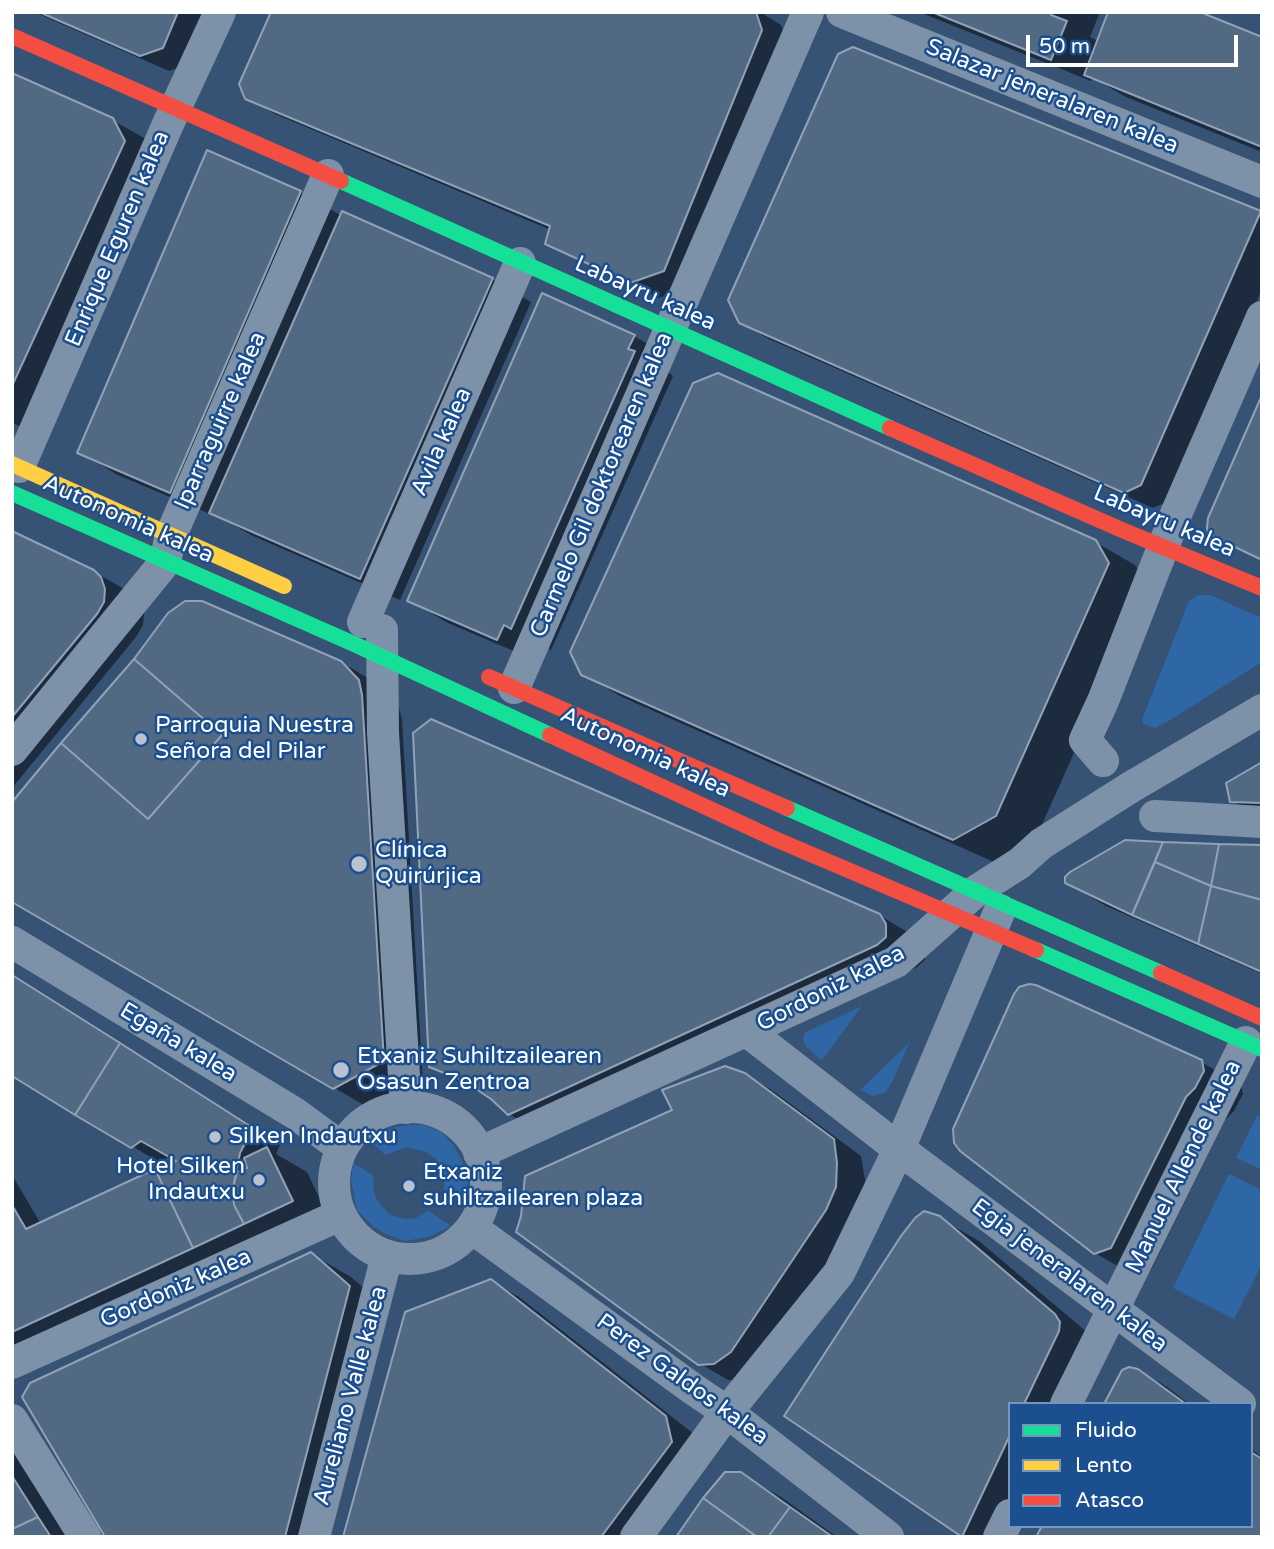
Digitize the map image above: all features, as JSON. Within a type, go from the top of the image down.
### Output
[{"type":"main road","name":"Labayru kalea","points":[[12,36],[1162,547],[1262,588]]},
{"type":"main road","name":"Autonomia kalea","points":[[15,475],[168,548],[375,632],[606,759],[775,839],[951,914]]},
{"type":"main road","name":"Autonomia kalea","points":[[15,475],[168,548],[303,594]]},
{"type":"main road","name":"Autonomia kalea","points":[[469,668],[990,908],[1256,1036]]},
{"type":"main road","name":"Autonomia kalea","points":[[990,908],[1256,1036]]},
{"type":"street","name":"Enrique Eguren kalea","points":[[15,475],[220,12]]},
{"type":"street","name":"Carmelo Gil doktorearen kalea","points":[[514,688],[808,12]]},
{"type":"street","name":"Salazar jeneralaren kalea","points":[[842,12],[1262,182]]},
{"type":"street","name":"Iparraguirre kalea","points":[[12,750],[168,548],[328,175]]},
{"type":"street","name":"Avila kalea","points":[[375,632],[520,263]]},
{"type":"street","points":[[1103,761],[1085,740],[1103,701],[1162,547],[1262,317]]},
{"type":"street","points":[[375,632],[406,1108]]},
{"type":"street","points":[[636,1537],[727,1412],[839,1273],[899,1149],[990,908],[1020,863],[1041,844],[1131,787],[1262,710]]},
{"type":"street","points":[[1155,816],[1262,822]]},
{"type":"street","name":"Gordoniz kalea","points":[[479,1153],[896,962],[951,914],[990,908]]},
{"type":"street","name":"Egaña kalea","points":[[12,942],[296,1114],[342,1148]]},
{"type":"street","name":"Egia jeneralaren kalea","points":[[747,1031],[899,1149],[1118,1301],[1238,1402]]},
{"type":"street","name":"Manuel Allende kalea","points":[[1067,1402],[1212,1111],[1256,1036]]},
{"type":"street","points":[[406,1108],[429,1110],[450,1119],[467,1134],[479,1153],[486,1184],[484,1199],[472,1228],[455,1245],[434,1256],[411,1260],[387,1256],[368,1247],[351,1233],[340,1215],[334,1193],[334,1170],[342,1148],[362,1124],[390,1110],[406,1108]]},
{"type":"street","name":"Gordoniz kalea","points":[[12,1363],[340,1215]]},
{"type":"street","name":"Perez Galdos kalea","points":[[472,1228],[727,1412],[888,1537]]},
{"type":"street","name":"Aureliano Valle kalea","points":[[314,1537],[387,1256]]},
{"type":"street","points":[[12,1420],[85,1537]]},
{"type":"street","points":[[999,1537],[1008,1519]]},
{"type":"shaded area","points":[[1198,595],[1210,595],[1262,618],[1262,662],[1167,722],[1155,728],[1143,724],[1143,717],[1189,601]]},
{"type":"shaded area","points":[[862,1006],[822,1060],[805,1046],[803,1037],[806,1032]]},
{"type":"shaded area","points":[[910,1042],[885,1093],[872,1096],[860,1090]]},
{"type":"shaded area","points":[[1257,1115],[1262,1118],[1262,1170],[1236,1158]]},
{"type":"shaded area","points":[[424,1125],[440,1131],[453,1144],[466,1169],[468,1180],[465,1199],[444,1190],[444,1181],[436,1159],[426,1152],[406,1147],[385,1155],[369,1139],[395,1127]]},
{"type":"shaded area","points":[[353,1163],[373,1175],[377,1200],[389,1214],[405,1219],[415,1218],[429,1211],[451,1226],[429,1237],[405,1241],[374,1227],[357,1210],[351,1181]]},
{"type":"shaded area","points":[[1229,1174],[1262,1190],[1262,1264],[1234,1319],[1173,1288]]},
{"type":"building","points":[[39,12],[178,12],[163,48],[140,56]]},
{"type":"building","points":[[271,12],[756,12],[762,30],[664,271],[630,283],[545,244],[550,226],[245,99],[239,84]]},
{"type":"building","points":[[932,12],[1052,12],[1051,15],[1067,21],[1051,60]]},
{"type":"building","points":[[1108,12],[1200,12],[1262,37],[1262,147],[1084,75]]},
{"type":"building","points":[[853,47],[1261,211],[1141,485],[1124,493],[739,323],[728,300],[838,54]]},
{"type":"building","points":[[12,73],[113,118],[125,141],[12,386]]},
{"type":"building","points":[[207,150],[301,191],[170,493],[77,453]]},
{"type":"building","points":[[342,211],[493,278],[360,579],[209,513]]},
{"type":"building","points":[[542,293],[635,335],[628,349],[635,351],[511,629],[504,625],[497,640],[407,601]]},
{"type":"building","points":[[718,373],[1096,540],[1109,563],[996,816],[953,840],[581,675],[570,652],[693,383]]},
{"type":"building","points":[[1262,395],[1262,560],[1208,534],[1207,527],[1208,518]]},
{"type":"building","points":[[12,531],[94,570],[101,577],[105,589],[104,602],[97,614],[12,717]]},
{"type":"building","points":[[185,601],[202,601],[341,661],[359,680],[384,1061],[333,1089],[12,902],[12,802],[61,743],[148,819],[222,735],[134,659],[168,613]]},
{"type":"building","name":"Parroquia Nuestra Señora del Pilar","points":[[134,659],[222,735],[148,819],[61,743]]},
{"type":"building","points":[[431,719],[880,914],[886,924],[886,937],[877,945],[508,1115],[491,1099],[462,1080],[429,1067],[413,733]]},
{"type":"building","points":[[1262,762],[1262,803],[1230,802],[1226,783]]},
{"type":"building","points":[[1125,840],[1163,842],[1132,915],[1065,883],[1065,877],[1070,872]]},
{"type":"building","points":[[1163,842],[1219,844],[1211,886],[1155,862]]},
{"type":"building","points":[[1219,844],[1262,845],[1262,900],[1211,886]]},
{"type":"building","points":[[1155,862],[1211,886],[1198,944],[1132,915]]},
{"type":"building","points":[[1211,886],[1262,900],[1262,972],[1198,944]]},
{"type":"building","points":[[12,975],[120,1043],[75,1115],[12,1076]]},
{"type":"building","points":[[1029,984],[1202,1060],[1204,1071],[1195,1088],[1186,1097],[1111,1248],[1094,1254],[960,1151],[954,1143],[953,1129],[1014,994],[1019,987]]},
{"type":"building","points":[[120,1043],[253,1128],[240,1153],[233,1188],[234,1205],[244,1224],[193,1248],[155,1169],[176,1161],[141,1141],[131,1148],[75,1115]]},
{"type":"building","points":[[725,1066],[745,1073],[834,1139],[836,1187],[826,1210],[731,1352],[714,1364],[698,1365],[516,1232],[521,1216],[525,1176],[672,1110],[662,1090]]},
{"type":"building","name":"Hotel Silken Indautxu","points":[[267,1147],[293,1201],[244,1224],[234,1205],[233,1188],[237,1172],[247,1168],[244,1158]]},
{"type":"building","points":[[155,1169],[193,1248],[12,1332],[12,1205],[26,1229]]},
{"type":"building","points":[[924,1211],[940,1216],[1055,1314],[1060,1322],[1059,1331],[1025,1402],[1008,1402],[1008,1439],[962,1537],[784,1416],[915,1218]]},
{"type":"building","points":[[311,1252],[350,1286],[285,1537],[105,1537],[22,1397],[30,1383]]},
{"type":"building","points":[[491,1279],[666,1416],[672,1442],[601,1537],[343,1537],[405,1312]]},
{"type":"building","points":[[1129,1367],[1138,1369],[1183,1402],[1105,1402],[1122,1370]]},
{"type":"building","points":[[1253,1453],[1262,1459],[1262,1537],[1036,1537],[1041,1528],[1253,1528]]},
{"type":"building","points":[[725,1472],[741,1472],[790,1507],[768,1537],[757,1537],[703,1498]]},
{"type":"building","points":[[12,1476],[38,1517],[12,1529]]},
{"type":"building","points":[[703,1498],[756,1536],[756,1537],[676,1537]]},
{"type":"building","points":[[790,1507],[833,1537],[768,1537]]},
{"type":"building","points":[[38,1517],[51,1537],[12,1537],[12,1529]]},
{"type":"traffic: fast","points":[[341,181],[890,428]]},
{"type":"traffic: fast","points":[[12,493],[354,644],[550,735]]},
{"type":"traffic: fast","points":[[787,808],[1161,973]]},
{"type":"traffic: fast","points":[[1036,950],[1262,1049]]},
{"type":"traffic: slow","points":[[12,464],[284,586]]},
{"type":"traffic: jam","points":[[12,36],[341,181]]},
{"type":"traffic: jam","points":[[890,428],[1262,588]]},
{"type":"traffic: jam","points":[[489,677],[787,808]]},
{"type":"traffic: jam","points":[[550,735],[775,839],[1036,950]]},
{"type":"traffic: jam","points":[[1161,973],[1262,1018]]},
{"type":"place","name":"Parroquia Nuestra Señora del Pilar","points":[[141,739]]},
{"type":"place","name":"Clínica Quirúrjica","points":[[359,864]]},
{"type":"place","name":"Etxaniz Suhiltzailearen Osasun Zentroa","points":[[341,1070]]},
{"type":"place","name":"Silken Indautxu","points":[[215,1137]]},
{"type":"place","name":"Hotel Silken Indautxu","points":[[259,1180]]},
{"type":"place","name":"Etxaniz suhiltzailearen plaza","points":[[409,1186]]}]
